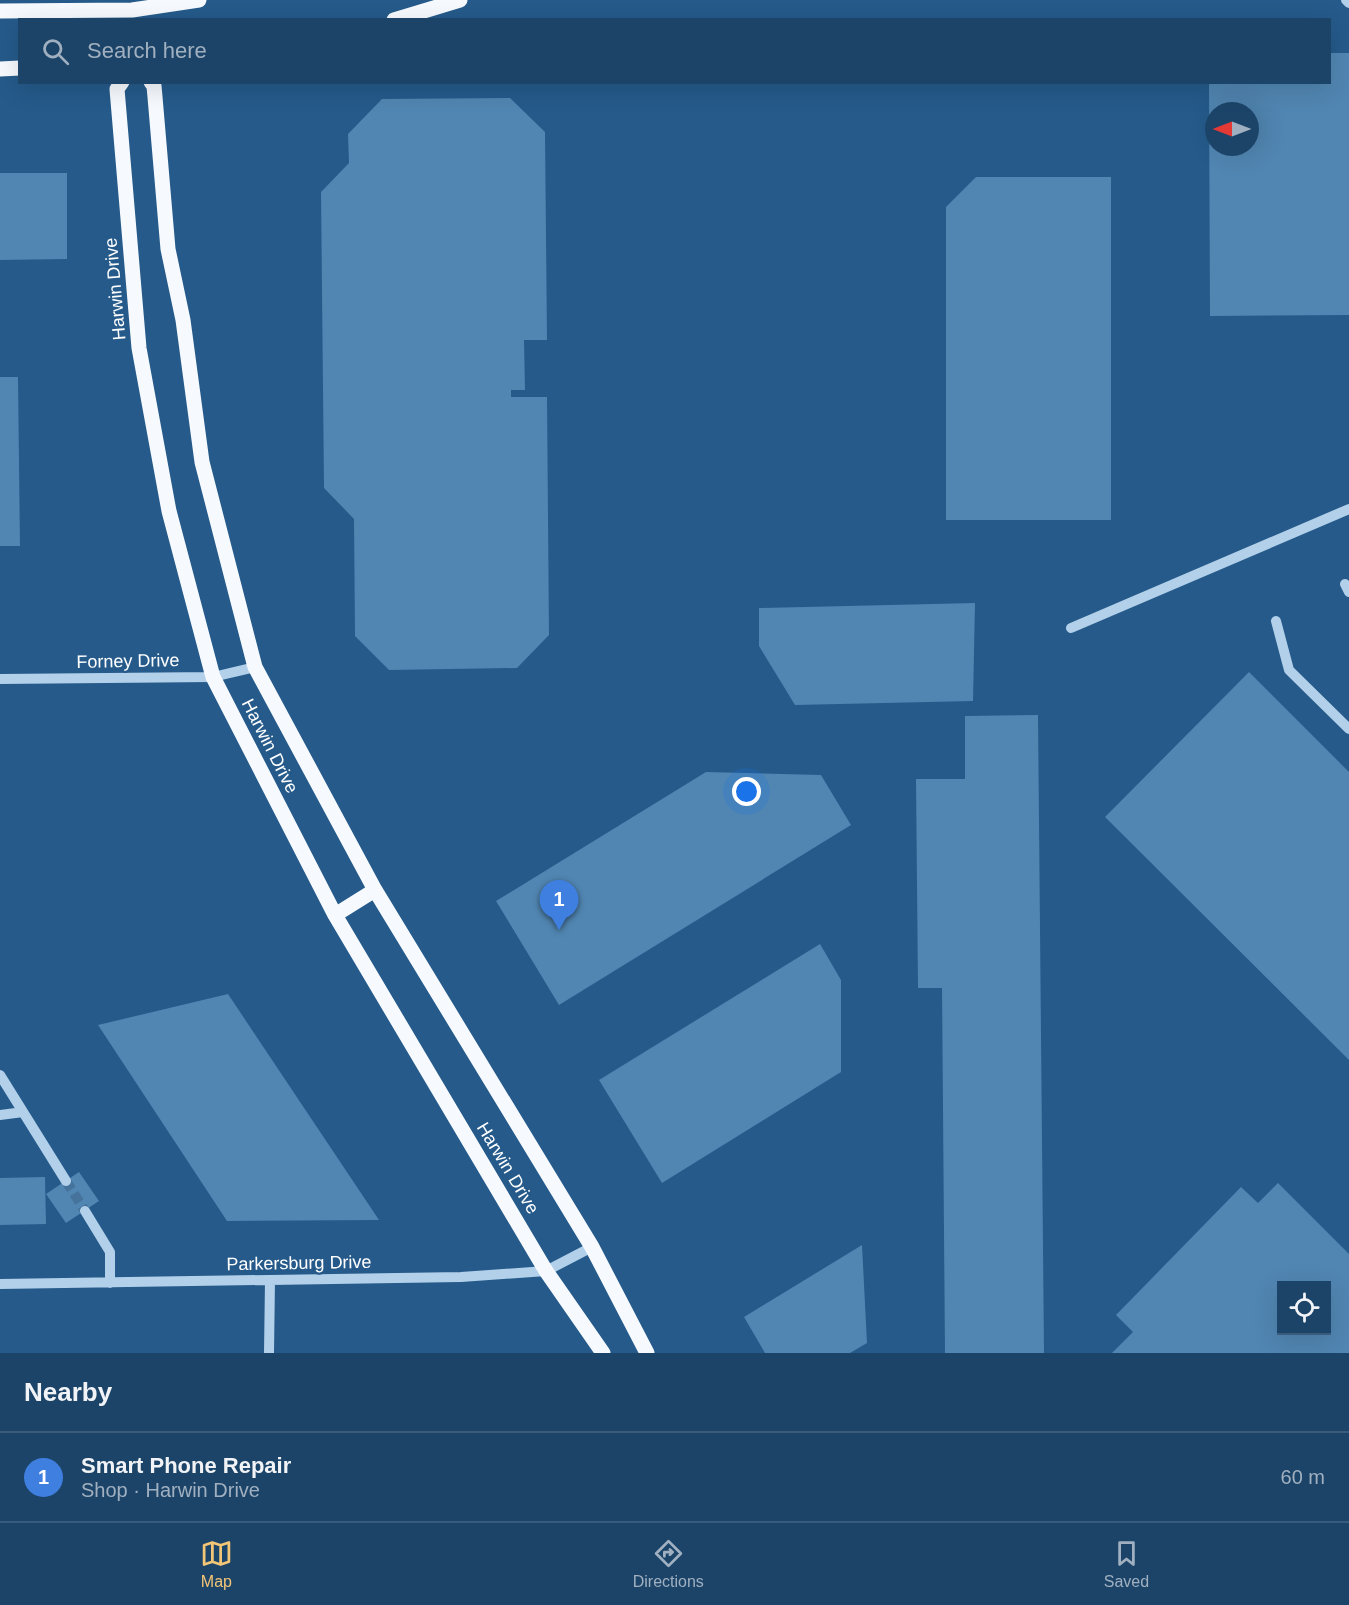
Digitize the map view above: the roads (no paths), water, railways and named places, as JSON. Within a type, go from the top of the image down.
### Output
[{"type":"main road","points":[[0,12],[132,10],[199,0]]},
{"type":"main road","points":[[401,18],[460,0]]},
{"type":"main road","points":[[0,69],[18,68]]},
{"type":"main road","name":"Harwin Drive","points":[[120,84],[117,88],[140,348],[169,511],[213,677],[335,915],[546,1271],[603,1353]]},
{"type":"main road","name":"Harwin Drive","points":[[152,84],[168,249],[183,320],[202,462],[255,667],[375,890],[592,1247],[647,1353]]},
{"type":"main road","points":[[335,915],[375,890]]},
{"type":"street","points":[[1071,628],[1349,509]]},
{"type":"street","points":[[1276,621],[1289,670],[1349,729]]},
{"type":"street","name":"Forney Drive","points":[[0,679],[213,677],[255,667]]},
{"type":"street","points":[[0,1075],[66,1181]]},
{"type":"street","points":[[0,1115],[23,1112]]},
{"type":"street","points":[[85,1210],[110,1252],[110,1283]]},
{"type":"street","name":"Parkersburg Drive","points":[[0,1284],[461,1277],[546,1271],[592,1247]]},
{"type":"street","points":[[269,1353],[270,1280]]},
{"type":"tunnel","points":[[66,1181],[85,1211]]},
{"type":"place","name":"Smart Phone Repair","points":[[559,930]]}]
